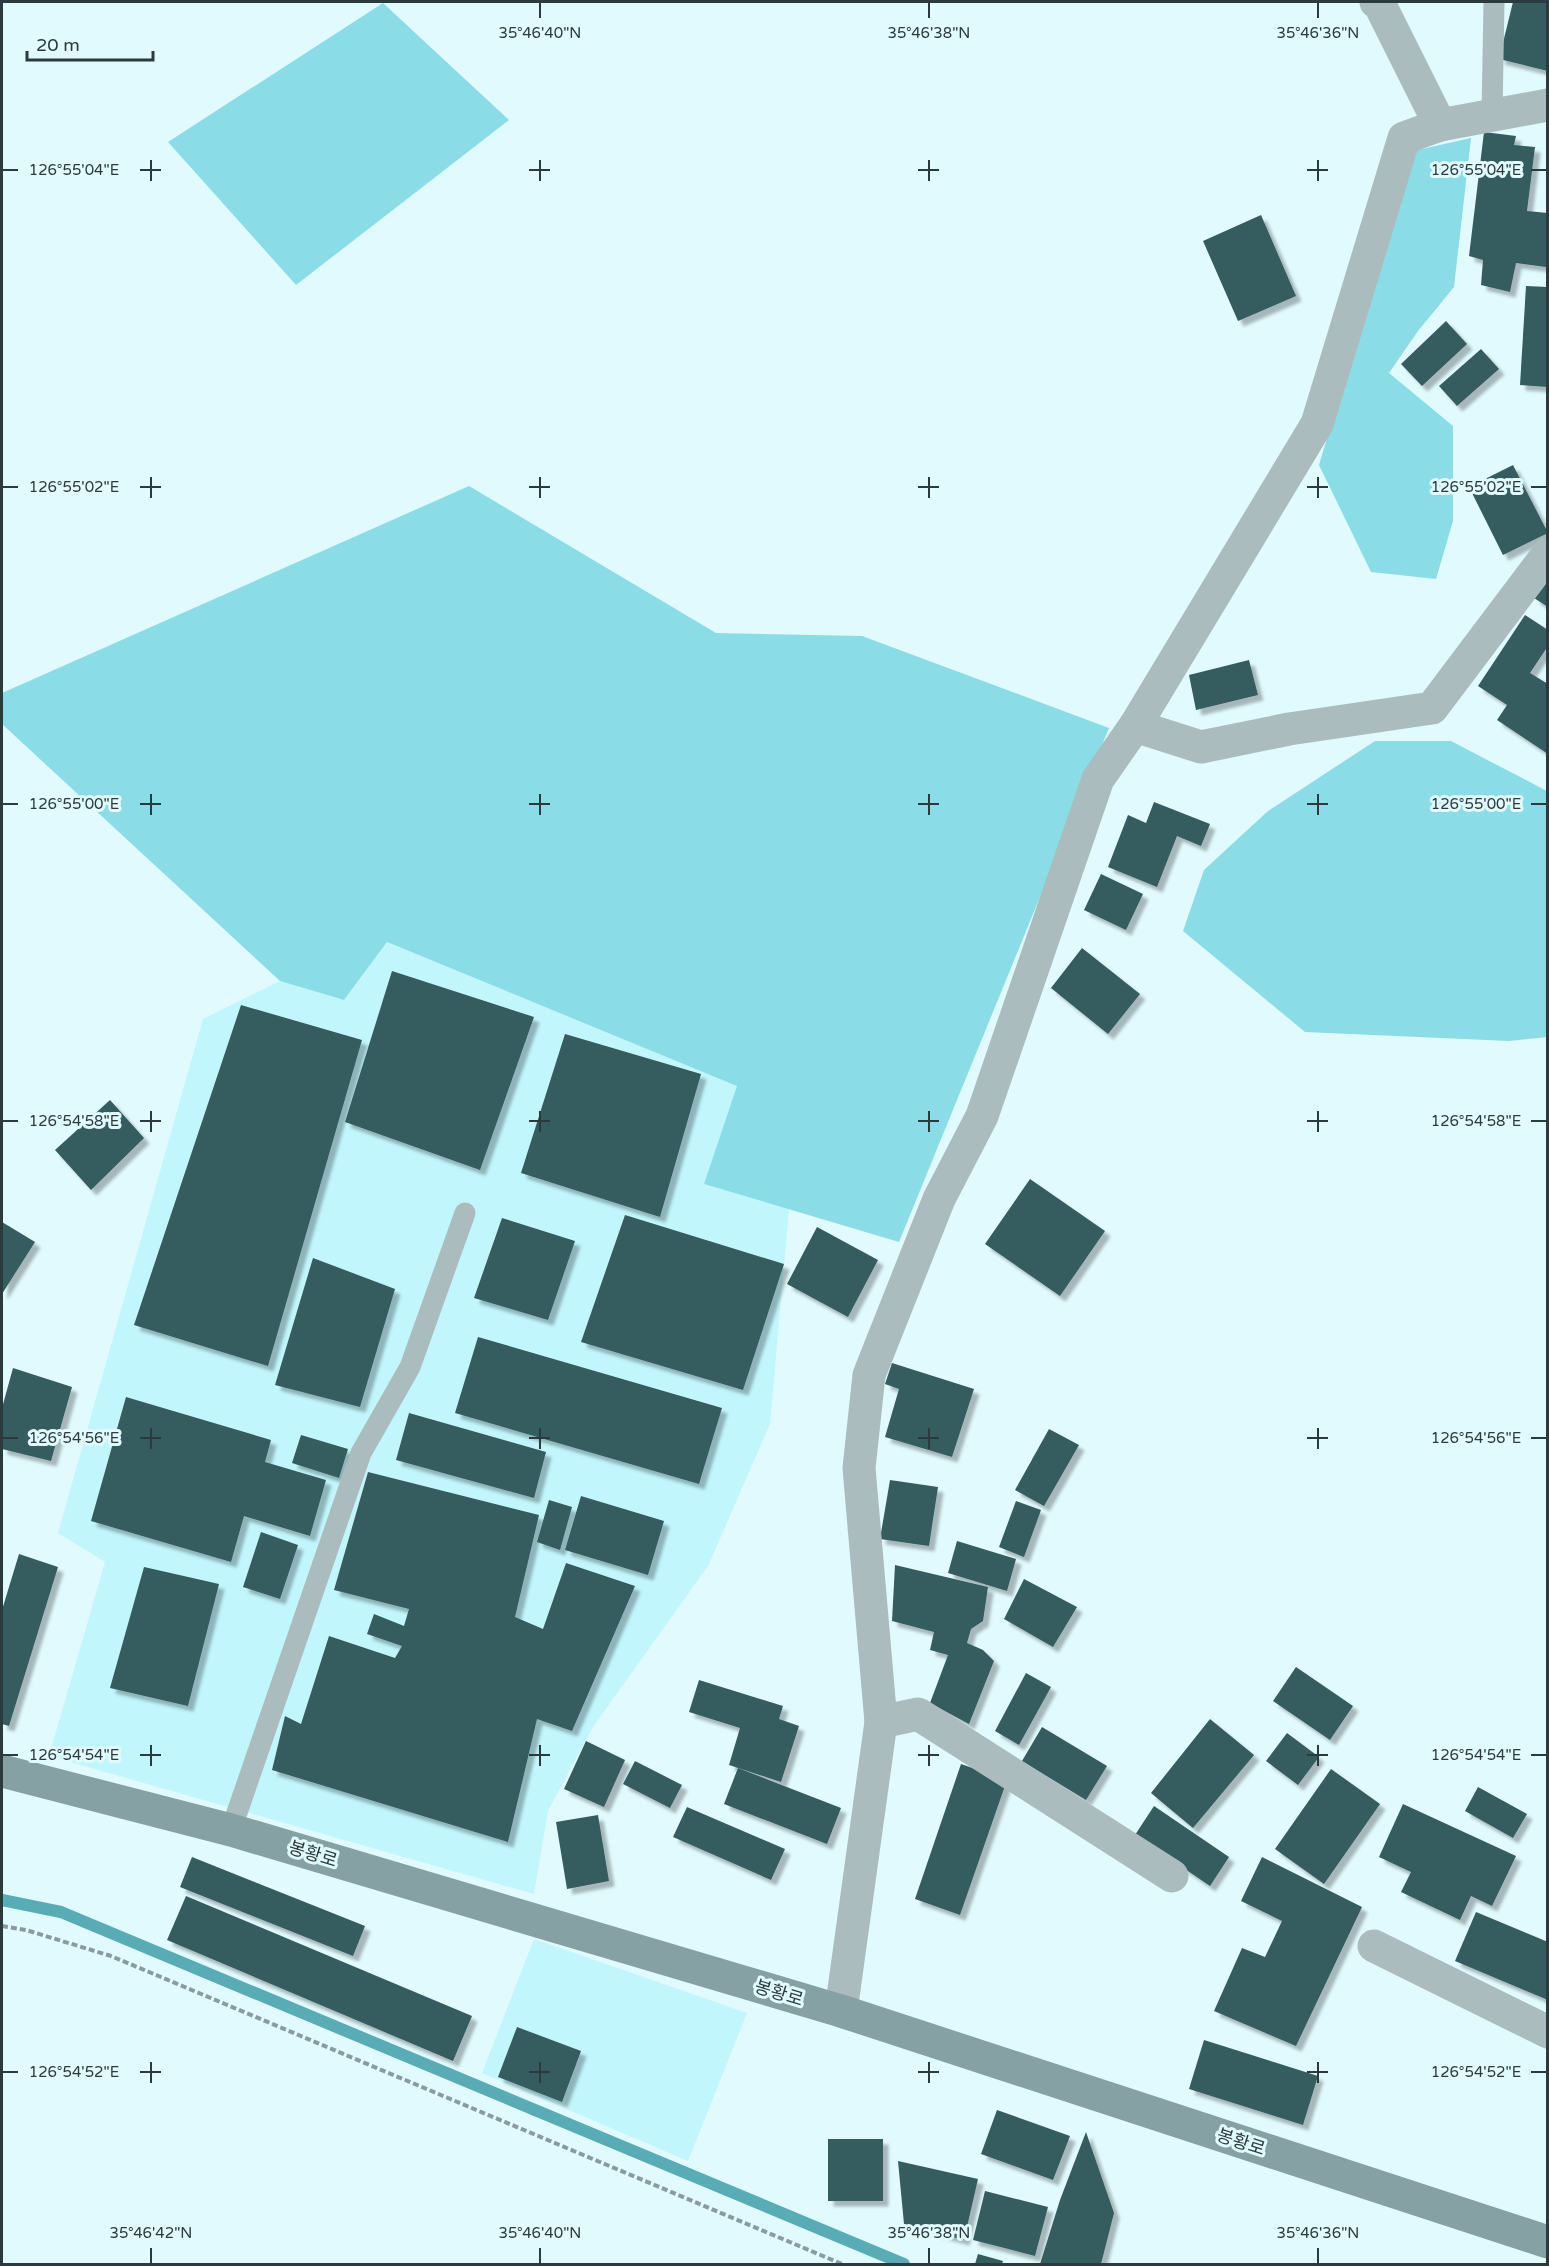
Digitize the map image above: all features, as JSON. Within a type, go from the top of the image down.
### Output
[{"type":"main road","name":"봉황로","points":[[2,1771],[231,1830],[841,2011],[1548,2242]]},
{"type":"street","points":[[1376,2],[1379,3],[1440,125]]},
{"type":"street","points":[[841,2011],[881,1722],[860,1468],[868,1375],[939,1199],[982,1116],[1098,780],[1135,726],[1317,424],[1404,138],[1440,125],[1548,105]]},
{"type":"street","points":[[1135,726],[1201,747],[1289,729],[1432,708],[1548,554]]},
{"type":"street","points":[[881,1722],[918,1714],[1172,1876]]},
{"type":"street","points":[[1374,1946],[1548,2032]]},
{"type":"lane","points":[[1492,114],[1494,2]]},
{"type":"lane","points":[[231,1830],[361,1453],[410,1367],[465,1213]]},
{"type":"path","points":[[2,1926],[26,1930],[111,1956],[842,2265]]},
{"type":"shaded area","points":[[383,3],[509,120],[296,285],[168,142]]},
{"type":"shaded area","points":[[1471,138],[1454,287],[1418,331],[1389,373],[1453,426],[1453,521],[1436,579],[1371,572],[1319,465],[1413,151]]},
{"type":"shaded area","points":[[469,486],[716,633],[862,636],[1109,728],[899,1242],[704,1184],[737,1086],[387,942],[344,1000],[280,981],[2,724],[2,693]]},
{"type":"shaded area","points":[[1375,741],[1451,741],[1547,791],[1547,1037],[1509,1041],[1305,1032],[1183,931],[1204,870],[1268,811]]},
{"type":"shaded area","points":[[387,942],[738,1086],[704,1184],[789,1209],[770,1424],[708,1566],[593,1727],[548,1811],[534,1894],[49,1756],[105,1562],[58,1533],[203,1019],[280,981],[344,1000]]},
{"type":"shaded area","points":[[534,1939],[747,2013],[688,2161],[482,2073]]},
{"type":"building","points":[[1513,2],[1548,2],[1548,71],[1499,59]]},
{"type":"building","points":[[1484,132],[1516,136],[1514,145],[1535,147],[1527,211],[1548,213],[1546,267],[1516,263],[1510,292],[1481,285],[1483,260],[1469,256]]},
{"type":"building","points":[[1261,215],[1296,296],[1238,321],[1203,241]]},
{"type":"building","points":[[1526,286],[1548,287],[1548,387],[1520,385]]},
{"type":"building","points":[[1446,321],[1467,344],[1422,386],[1401,364]]},
{"type":"building","points":[[1481,349],[1499,369],[1457,406],[1439,386]]},
{"type":"building","points":[[1513,465],[1548,533],[1503,555],[1469,487]]},
{"type":"building","points":[[1548,578],[1548,607],[1534,598]]},
{"type":"building","points":[[1525,615],[1548,630],[1548,646],[1530,673],[1548,684],[1548,754],[1497,720],[1507,705],[1478,686]]},
{"type":"building","points":[[1249,660],[1258,695],[1196,710],[1189,675]]},
{"type":"building","points":[[1154,802],[1210,824],[1201,846],[1177,836],[1157,887],[1108,867],[1128,815],[1146,823]]},
{"type":"building","points":[[1101,874],[1143,894],[1126,930],[1084,910]]},
{"type":"building","points":[[1082,948],[1140,994],[1108,1034],[1051,988]]},
{"type":"building","points":[[392,971],[534,1017],[480,1170],[345,1122]]},
{"type":"building","points":[[241,1005],[362,1040],[268,1366],[134,1325]]},
{"type":"building","points":[[565,1034],[701,1074],[660,1217],[521,1173]]},
{"type":"building","points":[[110,1100],[144,1138],[91,1190],[55,1150]]},
{"type":"building","points":[[1030,1179],[1105,1231],[1060,1296],[985,1244]]},
{"type":"building","points":[[625,1215],[784,1264],[743,1390],[581,1342]]},
{"type":"building","points":[[502,1218],[575,1241],[548,1320],[474,1298]]},
{"type":"building","points":[[2,1222],[35,1242],[2,1294]]},
{"type":"building","points":[[817,1227],[878,1260],[848,1317],[787,1284]]},
{"type":"building","points":[[313,1258],[395,1289],[360,1407],[275,1385]]},
{"type":"building","points":[[478,1337],[722,1408],[699,1484],[455,1413]]},
{"type":"building","points":[[892,1363],[974,1389],[952,1457],[885,1437],[899,1389],[885,1384]]},
{"type":"building","points":[[13,1368],[72,1387],[51,1461],[2,1449],[2,1408]]},
{"type":"building","points":[[126,1397],[271,1440],[265,1462],[326,1480],[310,1536],[244,1516],[231,1562],[91,1521]]},
{"type":"building","points":[[409,1413],[546,1452],[534,1498],[396,1460]]},
{"type":"building","points":[[1049,1429],[1079,1445],[1044,1506],[1015,1490]]},
{"type":"building","points":[[301,1435],[348,1449],[339,1478],[292,1463]]},
{"type":"building","points":[[368,1472],[539,1515],[515,1617],[543,1629],[566,1563],[635,1586],[572,1731],[537,1719],[508,1842],[272,1770],[285,1716],[301,1724],[329,1636],[395,1658],[402,1646],[367,1634],[374,1614],[404,1626],[409,1609],[334,1590]]},
{"type":"building","points":[[890,1480],[938,1487],[929,1546],[880,1539]]},
{"type":"building","points":[[581,1496],[664,1521],[648,1575],[565,1550]]},
{"type":"building","points":[[549,1500],[572,1507],[560,1550],[537,1542]]},
{"type":"building","points":[[1016,1501],[1041,1510],[1024,1557],[999,1547]]},
{"type":"building","points":[[261,1532],[298,1545],[280,1599],[243,1587]]},
{"type":"building","points":[[957,1541],[1016,1559],[1007,1591],[948,1573]]},
{"type":"building","points":[[19,1554],[58,1567],[9,1726],[2,1724],[2,1610]]},
{"type":"building","points":[[895,1565],[988,1587],[983,1621],[971,1629],[967,1643],[983,1650],[994,1661],[969,1724],[930,1703],[948,1655],[930,1650],[934,1632],[892,1621]]},
{"type":"building","points":[[144,1567],[219,1584],[188,1706],[110,1688]]},
{"type":"building","points":[[1024,1579],[1077,1607],[1053,1647],[1004,1619]]},
{"type":"building","points":[[1296,1667],[1353,1706],[1330,1740],[1273,1701]]},
{"type":"building","points":[[1026,1673],[1051,1687],[1019,1745],[995,1731]]},
{"type":"building","points":[[699,1680],[783,1706],[779,1719],[799,1726],[781,1782],[729,1765],[740,1728],[689,1712]]},
{"type":"building","points":[[1210,1719],[1254,1755],[1193,1828],[1151,1793]]},
{"type":"building","points":[[1042,1727],[1107,1766],[1086,1800],[1022,1761]]},
{"type":"building","points":[[1287,1733],[1319,1757],[1298,1785],[1266,1761]]},
{"type":"building","points":[[586,1741],[625,1760],[604,1807],[564,1789]]},
{"type":"building","points":[[635,1761],[682,1785],[670,1808],[623,1784]]},
{"type":"building","points":[[961,1764],[1007,1780],[960,1915],[915,1899]]},
{"type":"building","points":[[738,1768],[841,1808],[827,1844],[724,1804]]},
{"type":"building","points":[[1331,1769],[1380,1804],[1324,1884],[1275,1849]]},
{"type":"building","points":[[1478,1787],[1527,1814],[1513,1838],[1465,1811]]},
{"type":"building","points":[[1403,1804],[1516,1856],[1492,1906],[1471,1896],[1460,1920],[1401,1892],[1411,1872],[1379,1857]]},
{"type":"building","points":[[1154,1806],[1229,1857],[1210,1886],[1135,1835]]},
{"type":"building","points":[[687,1807],[785,1849],[771,1880],[673,1837]]},
{"type":"building","points":[[598,1815],[609,1881],[567,1889],[556,1822]]},
{"type":"building","points":[[192,1857],[365,1926],[353,1956],[180,1887]]},
{"type":"building","points":[[1262,1857],[1362,1907],[1296,2046],[1214,2011],[1242,1948],[1265,1957],[1282,1921],[1241,1901]]},
{"type":"building","points":[[186,1896],[472,2016],[453,2061],[167,1940]]},
{"type":"building","points":[[1476,1912],[1548,1942],[1548,2000],[1455,1961]]},
{"type":"building","points":[[517,2027],[581,2051],[562,2102],[498,2077]]},
{"type":"building","points":[[1204,2040],[1318,2076],[1303,2125],[1189,2089]]},
{"type":"building","points":[[997,2110],[1070,2136],[1053,2180],[981,2154]]},
{"type":"building","points":[[1086,2132],[1114,2213],[1101,2264],[1040,2264],[1060,2200]]},
{"type":"building","points":[[828,2139],[883,2139],[883,2201],[828,2201]]},
{"type":"building","points":[[898,2161],[978,2179],[964,2240],[904,2224]]},
{"type":"building","points":[[985,2191],[1048,2207],[1035,2256],[973,2240]]},
{"type":"building","points":[[978,2254],[1003,2261],[1002,2264],[975,2264]]},
{"type":"waterway","points":[[2,1900],[61,1912],[904,2264]]}]
